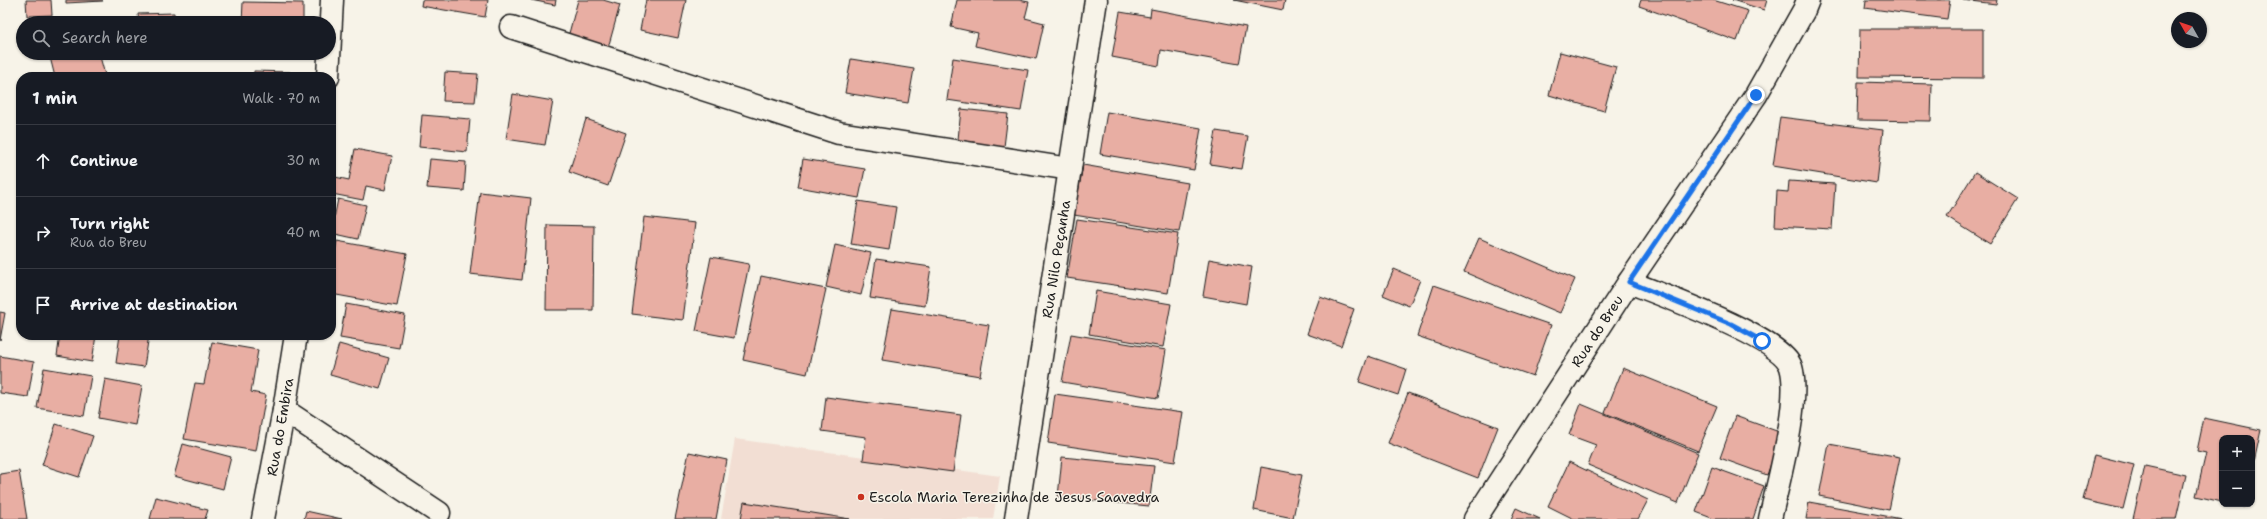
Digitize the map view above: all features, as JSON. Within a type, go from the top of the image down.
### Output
[{"type":"street","points":[[331,16],[332,0]]},
{"type":"street","name":"Rua Nilo Peçanha","points":[[1016,519],[1096,0]]},
{"type":"street","name":"Rua do Breu","points":[[1475,519],[1629,282],[1756,95],[1808,0]]},
{"type":"street","points":[[511,27],[839,133],[1070,169]]},
{"type":"street","points":[[328,72],[329,60]]},
{"type":"street","points":[[1629,282],[1731,324],[1762,341],[1779,353],[1790,365],[1794,385],[1786,447],[1770,519]]},
{"type":"street","name":"Rua do Embira","points":[[263,519],[284,410],[295,340]]},
{"type":"street","points":[[284,410],[439,513]]},
{"type":"shaded area","name":"Escola Maria Terezinha de Jesus Saavedra","points":[[735,439],[1000,476],[993,519],[721,519]]},
{"type":"building","points":[[26,0],[51,0],[52,15],[27,16]]},
{"type":"building","points":[[66,0],[102,0],[103,1],[66,3]]},
{"type":"building","points":[[422,0],[488,0],[485,17],[421,6]]},
{"type":"building","points":[[531,0],[556,0],[555,5]]},
{"type":"building","points":[[578,0],[603,0],[620,5],[608,48],[568,37]]},
{"type":"building","points":[[646,0],[686,0],[678,38],[640,30]]},
{"type":"building","points":[[957,0],[1019,0],[1029,2],[1025,18],[1044,23],[1036,59],[975,46],[978,33],[951,27]]},
{"type":"building","points":[[1234,0],[1285,0],[1283,10]]},
{"type":"building","points":[[1641,0],[1713,0],[1748,11],[1737,41],[1639,6]]},
{"type":"building","points":[[1732,0],[1767,0],[1764,10]]},
{"type":"building","points":[[1866,0],[1950,0],[1947,19],[1865,8]]},
{"type":"building","points":[[1963,0],[1997,0],[1996,4]]},
{"type":"building","points":[[243,2],[303,3],[303,16],[242,16]]},
{"type":"building","points":[[1151,9],[1246,27],[1239,64],[1161,50],[1159,66],[1112,57],[1120,12],[1150,17]]},
{"type":"building","points":[[174,13],[174,16],[138,16],[138,14]]},
{"type":"building","points":[[1860,29],[1983,29],[1983,78],[1859,77]]},
{"type":"building","points":[[1560,52],[1616,67],[1604,111],[1549,95]]},
{"type":"building","points":[[953,58],[1028,70],[1021,111],[947,100]]},
{"type":"building","points":[[851,59],[914,69],[908,103],[845,93]]},
{"type":"building","points":[[51,60],[101,60],[104,72],[54,72]]},
{"type":"building","points":[[254,71],[290,72],[254,72]]},
{"type":"building","points":[[445,72],[478,74],[475,102],[443,101]]},
{"type":"building","points":[[1858,82],[1932,84],[1931,121],[1857,120]]},
{"type":"building","points":[[513,94],[553,101],[545,145],[506,139]]},
{"type":"building","points":[[961,109],[1008,114],[1003,155],[957,150]]},
{"type":"building","points":[[1107,112],[1201,128],[1194,170],[1100,154]]},
{"type":"building","points":[[422,115],[470,119],[467,152],[419,147]]},
{"type":"building","points":[[1780,117],[1883,130],[1877,183],[1773,166]]},
{"type":"building","points":[[586,119],[626,133],[608,186],[569,172]]},
{"type":"building","points":[[1216,131],[1248,136],[1242,169],[1210,164]]},
{"type":"building","points":[[355,149],[392,156],[385,190],[366,186],[363,200],[336,195],[336,177],[349,180]]},
{"type":"building","points":[[430,159],[466,162],[464,191],[427,188]]},
{"type":"building","points":[[803,159],[865,169],[859,198],[798,187]]},
{"type":"building","points":[[1083,165],[1188,183],[1179,232],[1074,215]]},
{"type":"building","points":[[1975,172],[2018,199],[1990,244],[1947,217]]},
{"type":"building","points":[[1789,181],[1835,184],[1832,229],[1775,226],[1777,191],[1788,192]]},
{"type":"building","points":[[480,192],[531,198],[522,280],[470,274]]},
{"type":"building","points":[[338,199],[366,205],[358,239],[336,234],[336,209]]},
{"type":"building","points":[[858,201],[896,207],[889,250],[851,244]]},
{"type":"building","points":[[644,217],[695,223],[683,320],[632,314]]},
{"type":"building","points":[[1077,219],[1178,234],[1168,293],[1067,278]]},
{"type":"building","points":[[547,225],[594,226],[593,310],[546,310]]},
{"type":"building","points":[[1479,238],[1575,279],[1560,313],[1464,272]]},
{"type":"building","points":[[337,241],[407,254],[397,306],[336,295]]},
{"type":"building","points":[[835,245],[871,253],[861,295],[826,287]]},
{"type":"building","points":[[711,257],[749,264],[734,338],[696,331]]},
{"type":"building","points":[[876,259],[931,267],[925,306],[870,298]]},
{"type":"building","points":[[1209,259],[1252,267],[1246,304],[1203,296]]},
{"type":"building","points":[[1394,269],[1420,280],[1409,306],[1383,295]]},
{"type":"building","points":[[761,276],[826,289],[807,374],[743,360]]},
{"type":"building","points":[[1434,285],[1551,325],[1533,376],[1417,336]]},
{"type":"building","points":[[1096,291],[1171,304],[1163,347],[1089,334]]},
{"type":"building","points":[[1320,297],[1354,309],[1341,346],[1307,334]]},
{"type":"building","points":[[346,304],[405,315],[399,348],[340,338]]},
{"type":"building","points":[[892,309],[989,325],[980,376],[882,360]]},
{"type":"building","points":[[0,312],[5,313],[0,340]]},
{"type":"building","points":[[1071,334],[1166,350],[1158,398],[1062,382]]},
{"type":"building","points":[[59,340],[95,340],[92,362],[57,356]]},
{"type":"building","points":[[119,340],[148,340],[144,367],[116,363]]},
{"type":"building","points":[[212,342],[258,350],[251,392],[266,395],[256,451],[184,439],[195,383],[204,384]]},
{"type":"building","points":[[339,344],[389,358],[380,389],[330,375]]},
{"type":"building","points":[[0,356],[34,362],[28,397],[0,393]]},
{"type":"building","points":[[1368,356],[1406,369],[1398,395],[1359,382]]},
{"type":"building","points":[[44,368],[91,376],[84,416],[37,408]]},
{"type":"building","points":[[1623,368],[1717,406],[1698,451],[1605,413]]},
{"type":"building","points":[[105,379],[142,386],[135,425],[98,418]]},
{"type":"building","points":[[1408,393],[1498,427],[1478,478],[1388,443]]},
{"type":"building","points":[[1055,394],[1183,412],[1175,462],[1048,443]]},
{"type":"building","points":[[826,397],[961,415],[953,472],[863,460],[866,437],[822,431]]},
{"type":"building","points":[[1581,404],[1698,453],[1678,503],[1588,465],[1596,445],[1569,435]]},
{"type":"building","points":[[1735,416],[1782,433],[1767,475],[1720,458]]},
{"type":"building","points":[[2204,418],[2261,430],[2255,457],[2255,435],[2219,435],[2219,501],[2196,496],[2206,453],[2197,451]]},
{"type":"building","points":[[56,424],[93,436],[79,477],[42,465]]},
{"type":"building","points":[[183,444],[231,457],[223,489],[174,476]]},
{"type":"building","points":[[1829,444],[1900,457],[1889,510],[1819,496]]},
{"type":"building","points":[[689,452],[727,460],[716,519],[675,519]]},
{"type":"building","points":[[2094,455],[2134,465],[2123,509],[2083,500]]},
{"type":"building","points":[[1062,457],[1154,466],[1149,506],[1058,497]]},
{"type":"building","points":[[1569,462],[1648,500],[1638,519],[1574,519],[1548,506]]},
{"type":"building","points":[[2145,466],[2186,475],[2176,519],[2133,519]]},
{"type":"building","points":[[1261,467],[1302,475],[1293,518],[1254,510]]},
{"type":"building","points":[[1712,467],[1764,486],[1753,519],[1714,519],[1696,512]]},
{"type":"building","points":[[19,471],[27,519],[0,519],[0,474]]},
{"type":"building","points":[[156,497],[208,510],[205,519],[150,519]]},
{"type":"building","points":[[744,502],[850,519],[741,519]]},
{"type":"building","points":[[1809,502],[1902,519],[1806,519]]},
{"type":"building","points":[[1516,508],[1540,519],[1511,519]]},
{"type":"building","points":[[306,511],[342,519],[304,519]]},
{"type":"place","name":"Escola Maria Terezinha de Jesus Saavedra","points":[[861,497]]},
{"type":"route","points":[[1756,95],[1629,282],[1731,324],[1762,341]]}]
